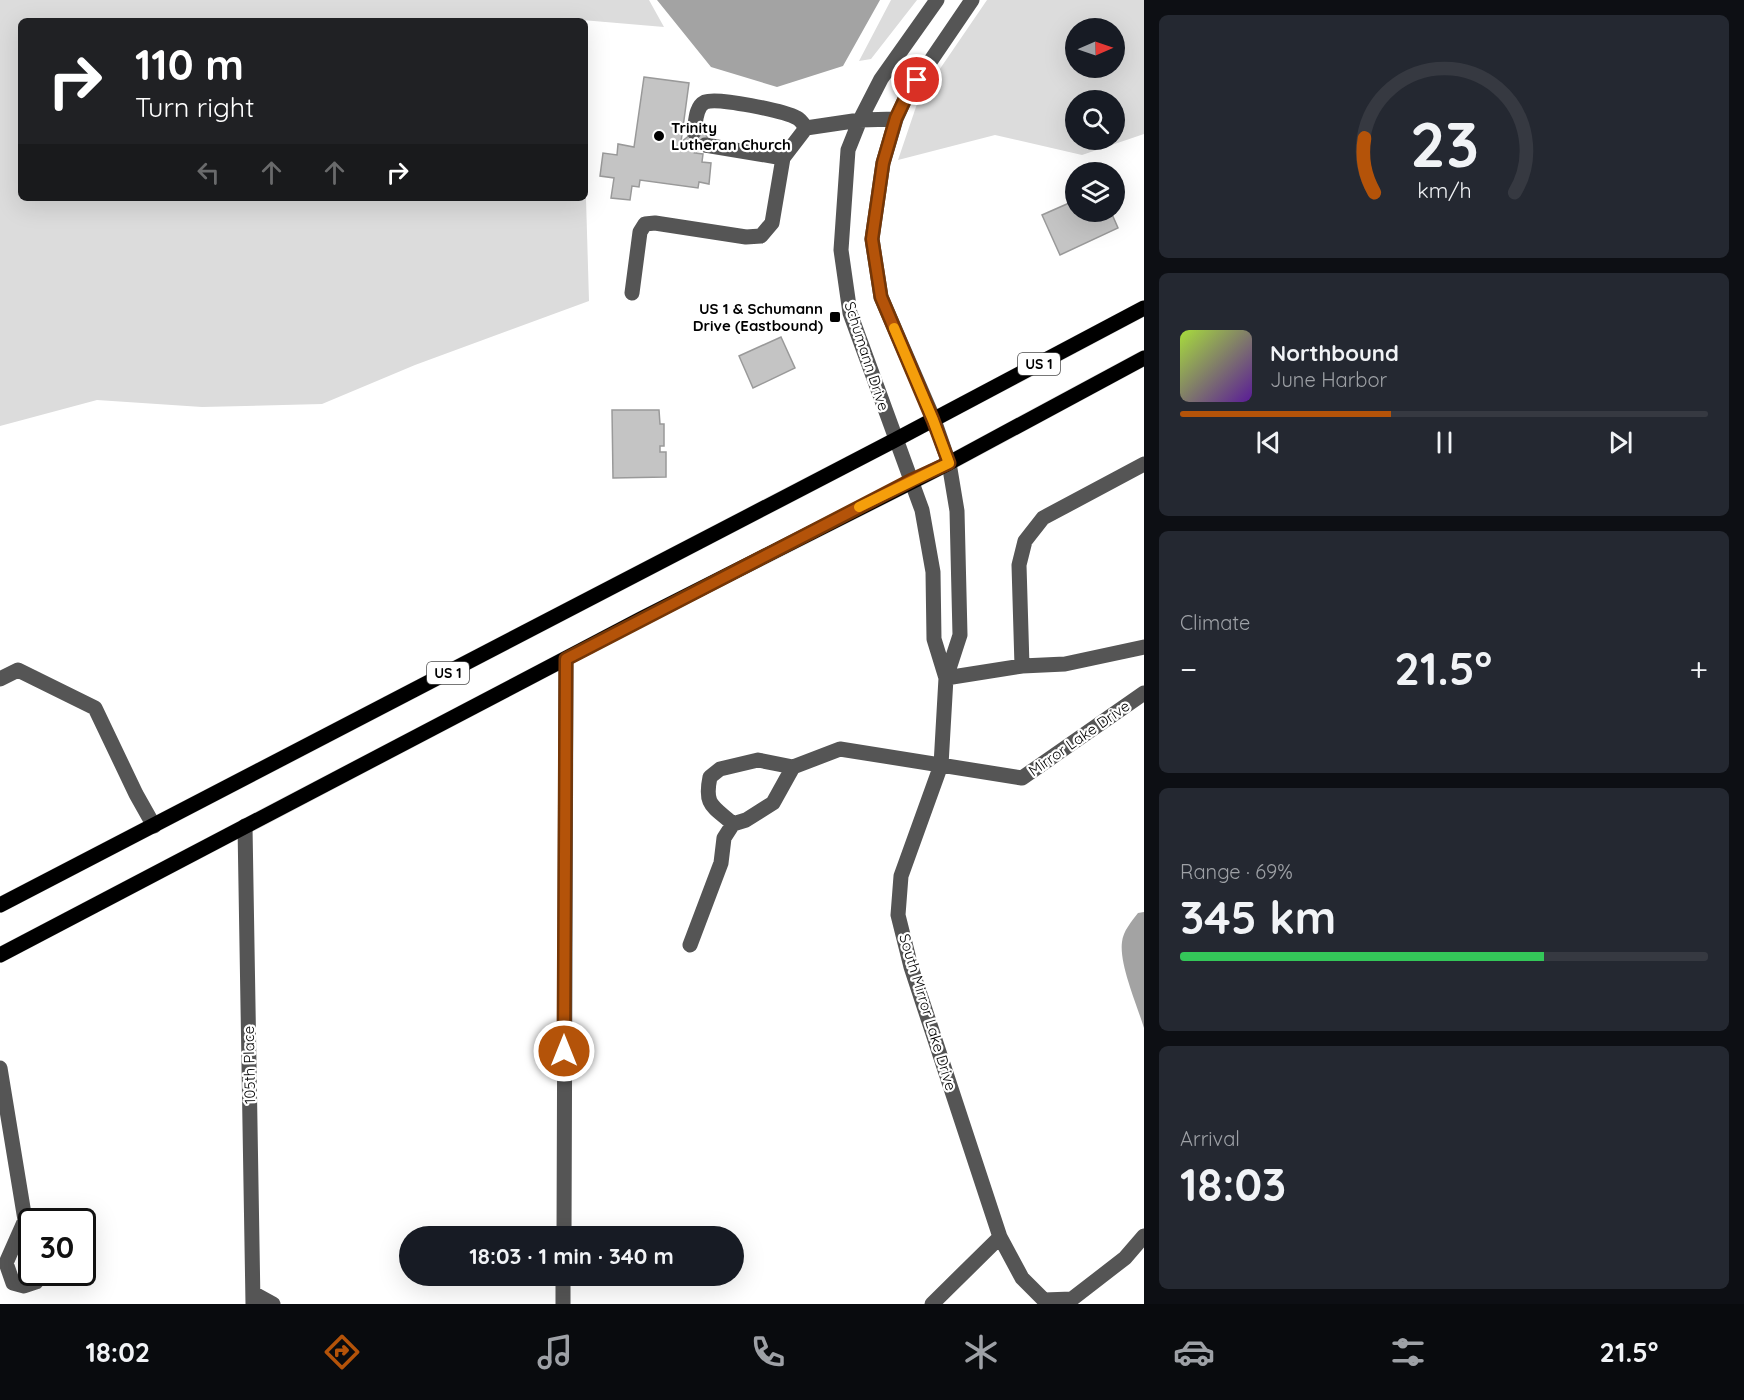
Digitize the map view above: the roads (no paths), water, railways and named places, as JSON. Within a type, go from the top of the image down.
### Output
[{"type":"main road","name":"US 1","points":[[0,905],[895,440],[1144,308]]},
{"type":"main road","name":"US 1","points":[[0,954],[566,659],[949,463],[1144,358]]},
{"type":"street","name":"Schumann Drive","points":[[912,480],[895,440],[850,313],[841,250],[848,150],[881,79],[937,0]]},
{"type":"street","name":"Schumann Drive","points":[[949,463],[881,297],[872,239],[883,163],[896,118],[906,97],[972,0]]},
{"type":"street","points":[[694,132],[698,110],[705,102],[717,101],[782,113],[799,119],[806,128]]},
{"type":"street","points":[[632,293],[640,232],[645,224],[655,223],[746,237],[761,236],[772,223],[783,158],[806,128],[860,120],[896,118]]},
{"type":"street","points":[[705,145],[783,158]]},
{"type":"street","name":"South Mirror Lake Drive","points":[[949,463],[957,511],[960,635],[946,678],[941,765],[901,876],[898,915],[911,967],[1000,1237],[1022,1278],[1044,1300],[1072,1299],[1125,1258],[1144,1236]]},
{"type":"street","points":[[1022,666],[1019,565],[1025,541],[1043,518],[1144,464]]},
{"type":"street","name":"South Mirror Lake Drive","points":[[912,480],[922,510],[933,572],[934,639],[946,678]]},
{"type":"street","points":[[946,678],[1022,666],[1065,664],[1144,647]]},
{"type":"street","points":[[564,1226],[566,659]]},
{"type":"street","points":[[0,679],[18,670],[95,708],[154,826]]},
{"type":"street","name":"Mirror Lake Drive","points":[[793,767],[840,749],[1022,778],[1144,693]]},
{"type":"street","points":[[690,945],[720,863],[724,838],[732,824],[746,820],[773,803],[793,767],[758,760],[720,769],[710,777],[706,794],[713,808],[732,824]]},
{"type":"street","name":"105th Place","points":[[245,826],[253,1298]]},
{"type":"street","points":[[0,1068],[23,1208]]},
{"type":"street","points":[[18,1236],[6,1263],[13,1283],[18,1284]]},
{"type":"street","points":[[932,1304],[1000,1237]]},
{"type":"street","points":[[563,1286],[563,1304]]},
{"type":"street","points":[[253,1298],[273,1304]]},
{"type":"place","name":"Trinity Lutheran Church","points":[[659,136]]},
{"type":"place","name":"US 1 & Schumann Drive (Eastbound)","points":[[835,317]]}]
